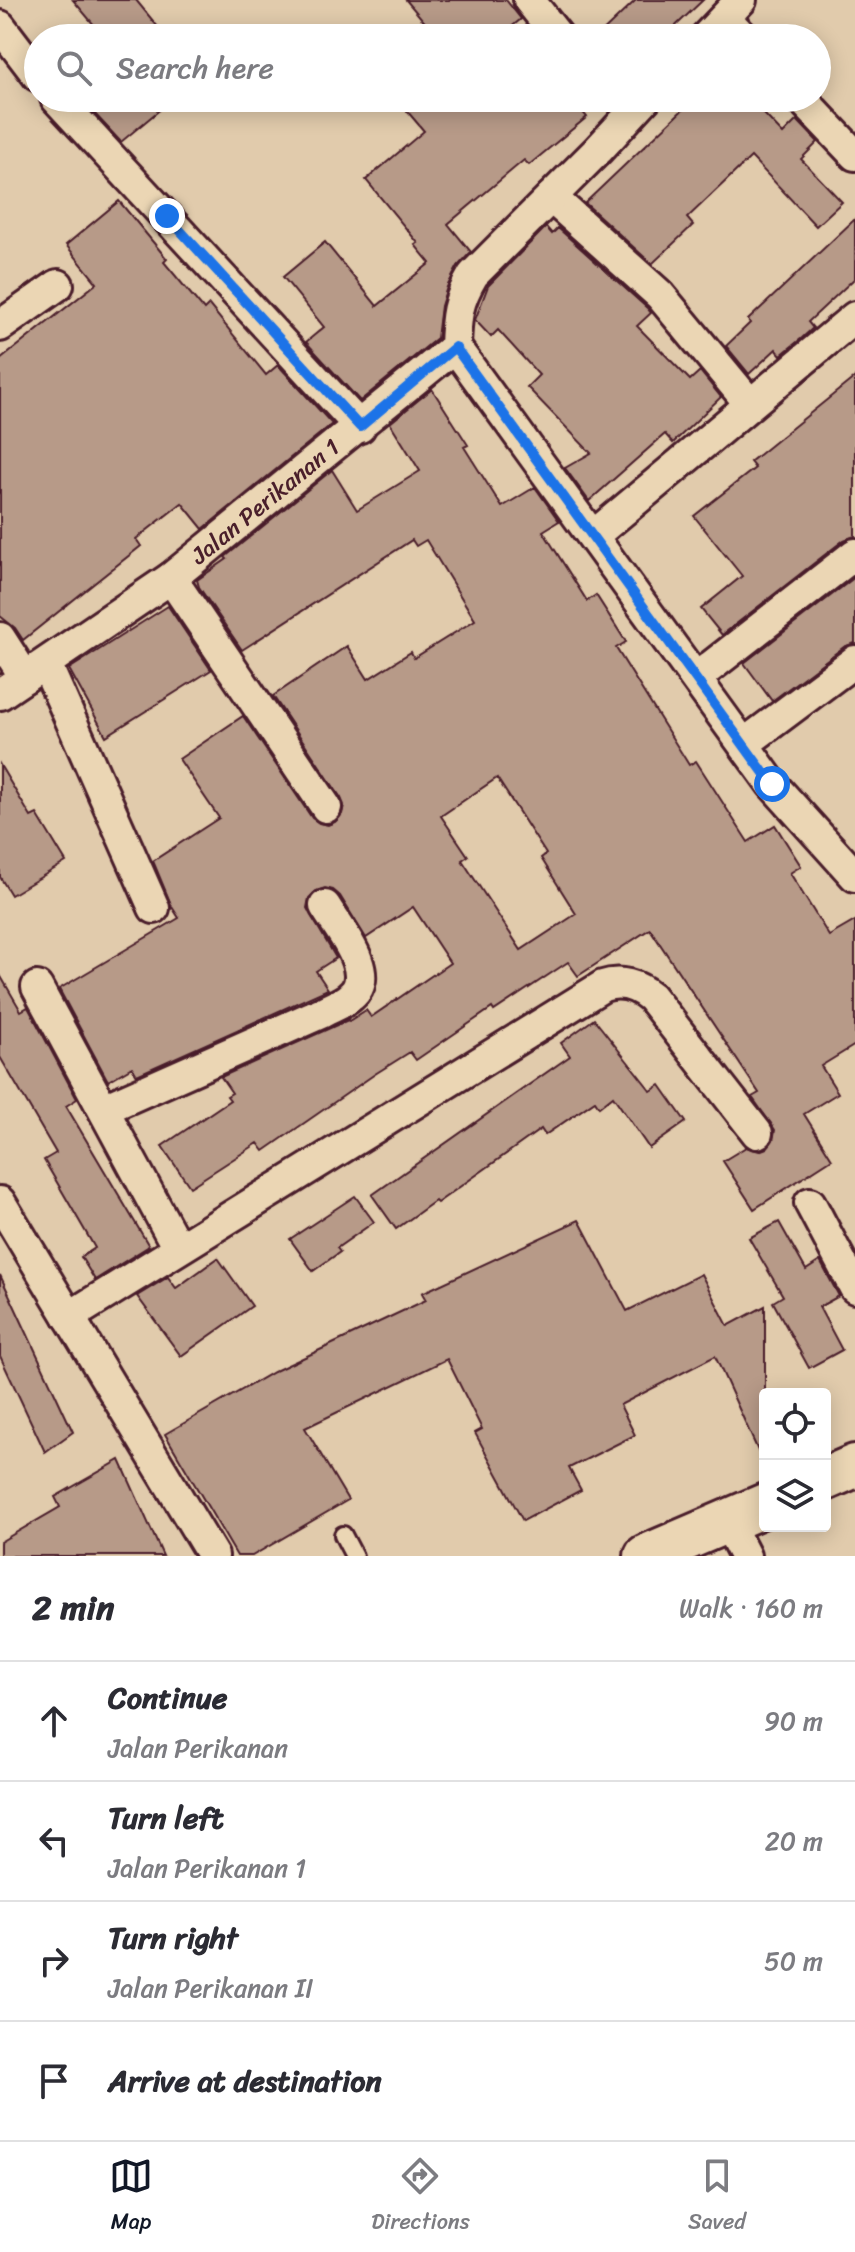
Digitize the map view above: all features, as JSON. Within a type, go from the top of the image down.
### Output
[{"type":"main road","points":[[831,1476],[855,1466]]},
{"type":"main road","points":[[646,1556],[736,1539],[759,1512]]},
{"type":"street","points":[[529,0],[548,24]]},
{"type":"street","points":[[0,26],[24,58]]},
{"type":"street","points":[[69,112],[360,427]]},
{"type":"street","points":[[620,112],[551,197],[473,275],[456,311],[455,347],[772,784],[855,876]]},
{"type":"street","points":[[814,112],[855,155]]},
{"type":"street","points":[[551,197],[660,295],[750,404]]},
{"type":"street","points":[[0,326],[58,285]]},
{"type":"street","points":[[593,536],[855,317]]},
{"type":"street","name":"Jalan Perikanan 1","points":[[24,678],[171,578],[455,347]]},
{"type":"street","points":[[696,678],[855,554]]},
{"type":"street","points":[[171,578],[326,807]]},
{"type":"street","points":[[0,638],[154,908]]},
{"type":"street","points":[[744,744],[855,661]]},
{"type":"street","points":[[104,1109],[323,1012],[352,996],[361,983],[361,966],[325,906]]},
{"type":"street","points":[[69,1317],[614,982],[640,987],[651,997],[757,1133]]},
{"type":"street","points":[[37,987],[178,1248]]},
{"type":"street","points":[[0,1202],[213,1556]]},
{"type":"street","points":[[810,1203],[855,1288]]},
{"type":"lane","points":[[343,1535],[354,1556]]},
{"type":"building","points":[[73,0],[136,0],[156,24],[93,24]]},
{"type":"building","points":[[406,0],[506,0],[521,19],[515,24],[426,24]]},
{"type":"building","points":[[636,0],[703,0],[678,24],[611,24]]},
{"type":"building","points":[[93,112],[157,112],[121,142]]},
{"type":"building","points":[[408,112],[583,112],[587,117],[529,165],[524,160],[448,224],[471,252],[458,266],[447,287],[437,338],[360,401],[306,342],[324,327],[283,277],[325,242],[377,306],[430,263],[415,245],[418,243],[366,180],[424,131]]},
{"type":"building","points":[[680,112],[762,112],[783,134],[797,120],[818,142],[801,159],[842,202],[816,226],[751,157],[687,218],[693,225],[652,264],[585,203]]},
{"type":"building","points":[[119,201],[204,310],[209,305],[266,375],[278,365],[332,424],[203,529],[182,503],[136,539],[141,546],[23,640],[15,628],[0,616],[0,360],[97,283],[66,245]]},
{"type":"building","points":[[855,219],[855,278],[808,322],[813,328],[802,338],[781,355],[776,349],[749,374],[726,346],[750,323],[748,320]]},
{"type":"building","points":[[546,227],[552,234],[558,228],[647,308],[651,313],[637,326],[690,380],[700,371],[721,397],[673,443],[665,434],[589,501],[565,468],[591,453],[527,387],[539,375],[498,330],[491,337],[475,320],[488,286]]},
{"type":"building","points":[[855,377],[855,536],[844,540],[722,635],[701,609],[742,576],[694,516],[755,468],[750,462]]},
{"type":"building","points":[[432,389],[502,507],[535,487],[559,521],[543,531],[587,601],[596,595],[626,642],[616,648],[689,765],[696,761],[748,842],[775,825],[801,866],[790,873],[829,936],[855,921],[855,1045],[821,1066],[838,1093],[804,1114],[832,1159],[754,1209],[723,1161],[746,1147],[759,1151],[767,1148],[775,1130],[752,1097],[759,1093],[650,929],[578,976],[568,962],[494,1011],[492,1008],[416,1060],[410,1052],[264,1151],[258,1143],[190,1187],[162,1146],[230,1100],[227,1096],[232,1093],[221,1077],[349,1021],[366,1010],[371,1017],[450,963],[413,907],[366,938],[340,896],[325,888],[316,891],[309,898],[307,908],[336,958],[316,971],[328,989],[137,1075],[132,1067],[108,1081],[59,989],[179,918],[153,861],[219,818],[179,759],[243,716],[312,818],[328,825],[335,822],[342,814],[344,805],[341,798],[273,696],[347,646],[368,679],[411,652],[414,658],[475,620],[426,540],[416,546],[412,540],[242,650],[199,587],[197,580],[227,559],[225,557],[332,470],[357,510],[420,471],[390,423]],"holes":[[[497,778],[546,854],[541,858],[576,914],[521,950],[462,860],[468,856],[441,816]]]},
{"type":"building","points":[[855,577],[855,643],[844,647],[772,701],[744,663]]},
{"type":"building","points":[[168,606],[211,670],[106,736],[69,669]]},
{"type":"building","points":[[0,765],[31,817],[37,814],[66,862],[11,895],[0,877]]},
{"type":"building","points":[[0,975],[21,1011],[28,1007],[77,1099],[66,1106],[149,1246],[95,1280],[81,1257],[95,1248],[44,1160],[56,1153],[0,1057]]},
{"type":"building","points":[[594,1019],[651,1091],[660,1085],[686,1122],[649,1148],[613,1096],[599,1107],[595,1101],[545,1135],[541,1129],[396,1229],[372,1195],[570,1056],[561,1043]]},
{"type":"building","points":[[355,1196],[374,1222],[337,1248],[340,1252],[313,1271],[290,1239]]},
{"type":"building","points":[[579,1220],[627,1311],[701,1274],[728,1326],[765,1306],[765,1388],[759,1388],[759,1453],[715,1356],[620,1405],[635,1435],[569,1468],[581,1490],[523,1521],[475,1433],[482,1429],[447,1359],[305,1428],[348,1500],[252,1556],[237,1556],[165,1434],[273,1372],[426,1300],[422,1293]]},
{"type":"building","points":[[779,1222],[806,1270],[820,1261],[839,1296],[819,1307],[842,1350],[809,1368],[773,1302],[783,1296],[749,1238]]},
{"type":"building","points":[[218,1258],[252,1306],[181,1356],[137,1296],[168,1277],[176,1288]]},
{"type":"building","points":[[0,1275],[73,1432],[45,1452],[0,1356]]},
{"type":"building","points":[[120,1460],[163,1556],[0,1556],[0,1542],[60,1507],[55,1497]]},
{"type":"route","points":[[167,216],[360,427],[455,347],[772,784]]}]
